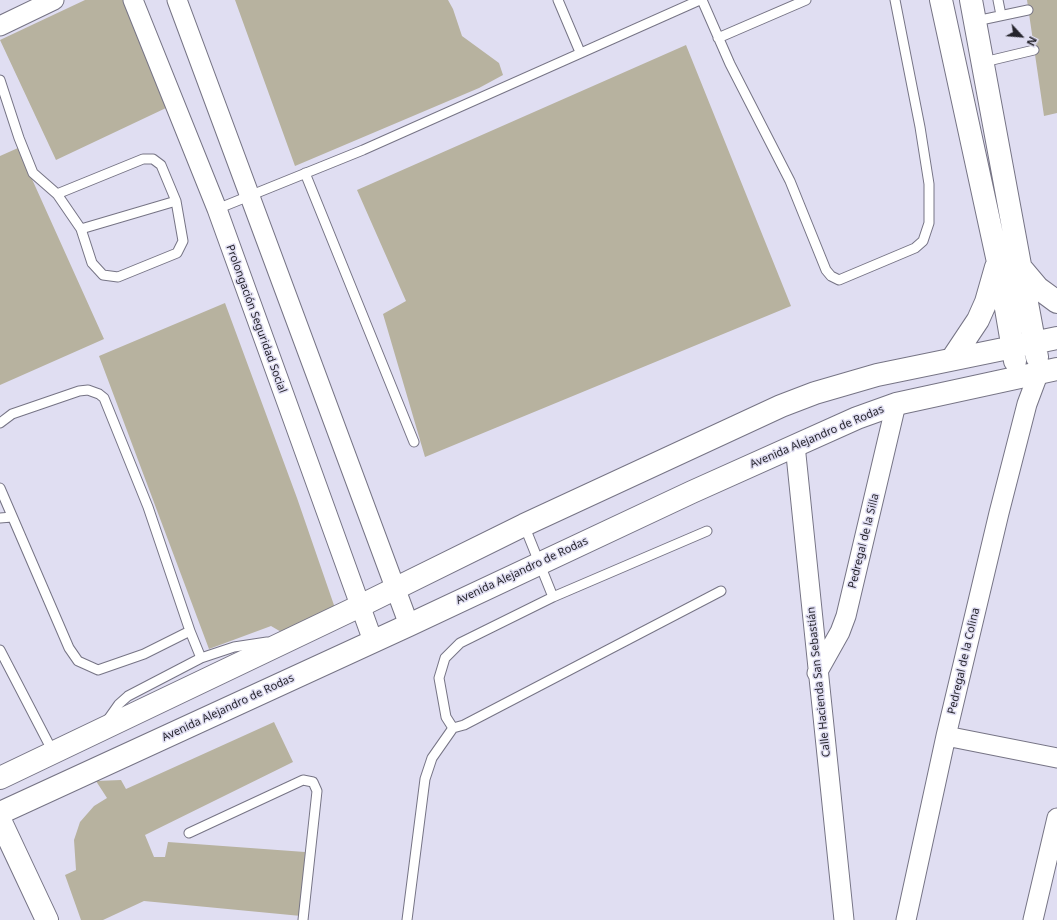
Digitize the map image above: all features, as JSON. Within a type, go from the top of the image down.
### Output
[{"type":"street","points":[[0,26],[54,0]]},
{"type":"street","name":"Prolongación Seguridad Social","points":[[132,0],[217,209],[373,641]]},
{"type":"street","points":[[177,0],[409,625]]},
{"type":"street","points":[[941,0],[998,262],[1018,377],[1027,404]]},
{"type":"street","points":[[955,0],[966,50],[972,57],[984,62]]},
{"type":"street","points":[[971,0],[984,62],[1035,344],[1048,370]]},
{"type":"street","points":[[952,359],[978,320],[986,302],[998,262]]},
{"type":"street","points":[[1022,269],[1038,288],[1057,302]]},
{"type":"street","points":[[0,778],[360,606],[524,525],[795,401],[877,375],[1013,347],[1035,344],[1057,338]]},
{"type":"street","name":"Avenida Alejandro de Rodas","points":[[0,813],[409,625],[539,562],[795,444],[857,418],[896,404],[1048,370]]},
{"type":"street","name":"Pedregal de la Colina","points":[[906,920],[946,736],[1027,404],[1048,370]]},
{"type":"street","name":"Pedregal de la Silla","points":[[817,673],[840,632],[846,616],[896,404]]},
{"type":"street","name":"Calle Hacienda San Sebastián","points":[[795,444],[817,673],[844,920]]},
{"type":"street","points":[[946,736],[1057,758]]},
{"type":"street","points":[[1034,920],[1057,818]]},
{"type":"street","points":[[0,820],[47,920]]},
{"type":"lane","points":[[558,0],[580,52]]},
{"type":"lane","points":[[217,209],[485,96],[580,52],[701,0],[718,38],[790,181],[826,270],[835,279],[846,279],[915,248],[923,241],[929,224],[928,177],[895,0]]},
{"type":"lane","points":[[998,0],[1001,15]]},
{"type":"lane","points":[[718,38],[801,1]]},
{"type":"lane","points":[[976,21],[1028,10]]},
{"type":"lane","points":[[984,62],[1034,50]]},
{"type":"lane","points":[[0,80],[19,138],[33,173],[57,194],[81,229],[92,263],[103,275],[118,277],[177,253],[183,241],[176,201],[161,165],[153,159],[143,159],[57,194]]},
{"type":"lane","points":[[305,173],[414,442]]},
{"type":"lane","points":[[81,229],[176,201]]},
{"type":"lane","points":[[0,423],[12,414],[79,391],[88,390],[99,394],[104,398],[148,507],[190,631],[201,658]]},
{"type":"lane","points":[[0,488],[69,648],[78,661],[98,670],[144,654],[190,631]]},
{"type":"lane","points":[[0,518],[12,516]]},
{"type":"lane","points":[[524,525],[553,597]]},
{"type":"lane","points":[[453,728],[446,717],[439,678],[445,658],[460,643],[553,597],[707,531]]},
{"type":"lane","points":[[407,920],[425,779],[432,758],[453,728],[464,725],[721,591]]},
{"type":"lane","points":[[100,731],[114,710],[128,696],[201,658],[234,647],[286,641]]},
{"type":"lane","points":[[0,650],[53,752]]},
{"type":"lane","points":[[189,833],[304,780],[313,782],[317,791],[303,920]]},
{"type":"building","points":[[85,0],[125,0],[166,108],[56,160],[0,40]]},
{"type":"building","points":[[235,0],[448,0],[453,9],[462,36],[499,63],[503,75],[479,88],[295,166]]},
{"type":"building","points":[[1027,0],[1057,0],[1057,113],[1044,116]]},
{"type":"building","points":[[686,45],[791,306],[425,457],[383,314],[406,301],[357,190]]},
{"type":"building","points":[[18,148],[104,339],[0,385],[0,156]]},
{"type":"building","points":[[225,303],[297,498],[336,611],[283,633],[271,626],[209,649],[99,356]]},
{"type":"building","points":[[274,722],[293,762],[145,835],[154,857],[165,857],[168,842],[305,852],[301,916],[144,901],[103,920],[81,920],[65,875],[76,870],[74,840],[80,822],[94,806],[107,798],[96,781],[121,780],[126,789]]}]
